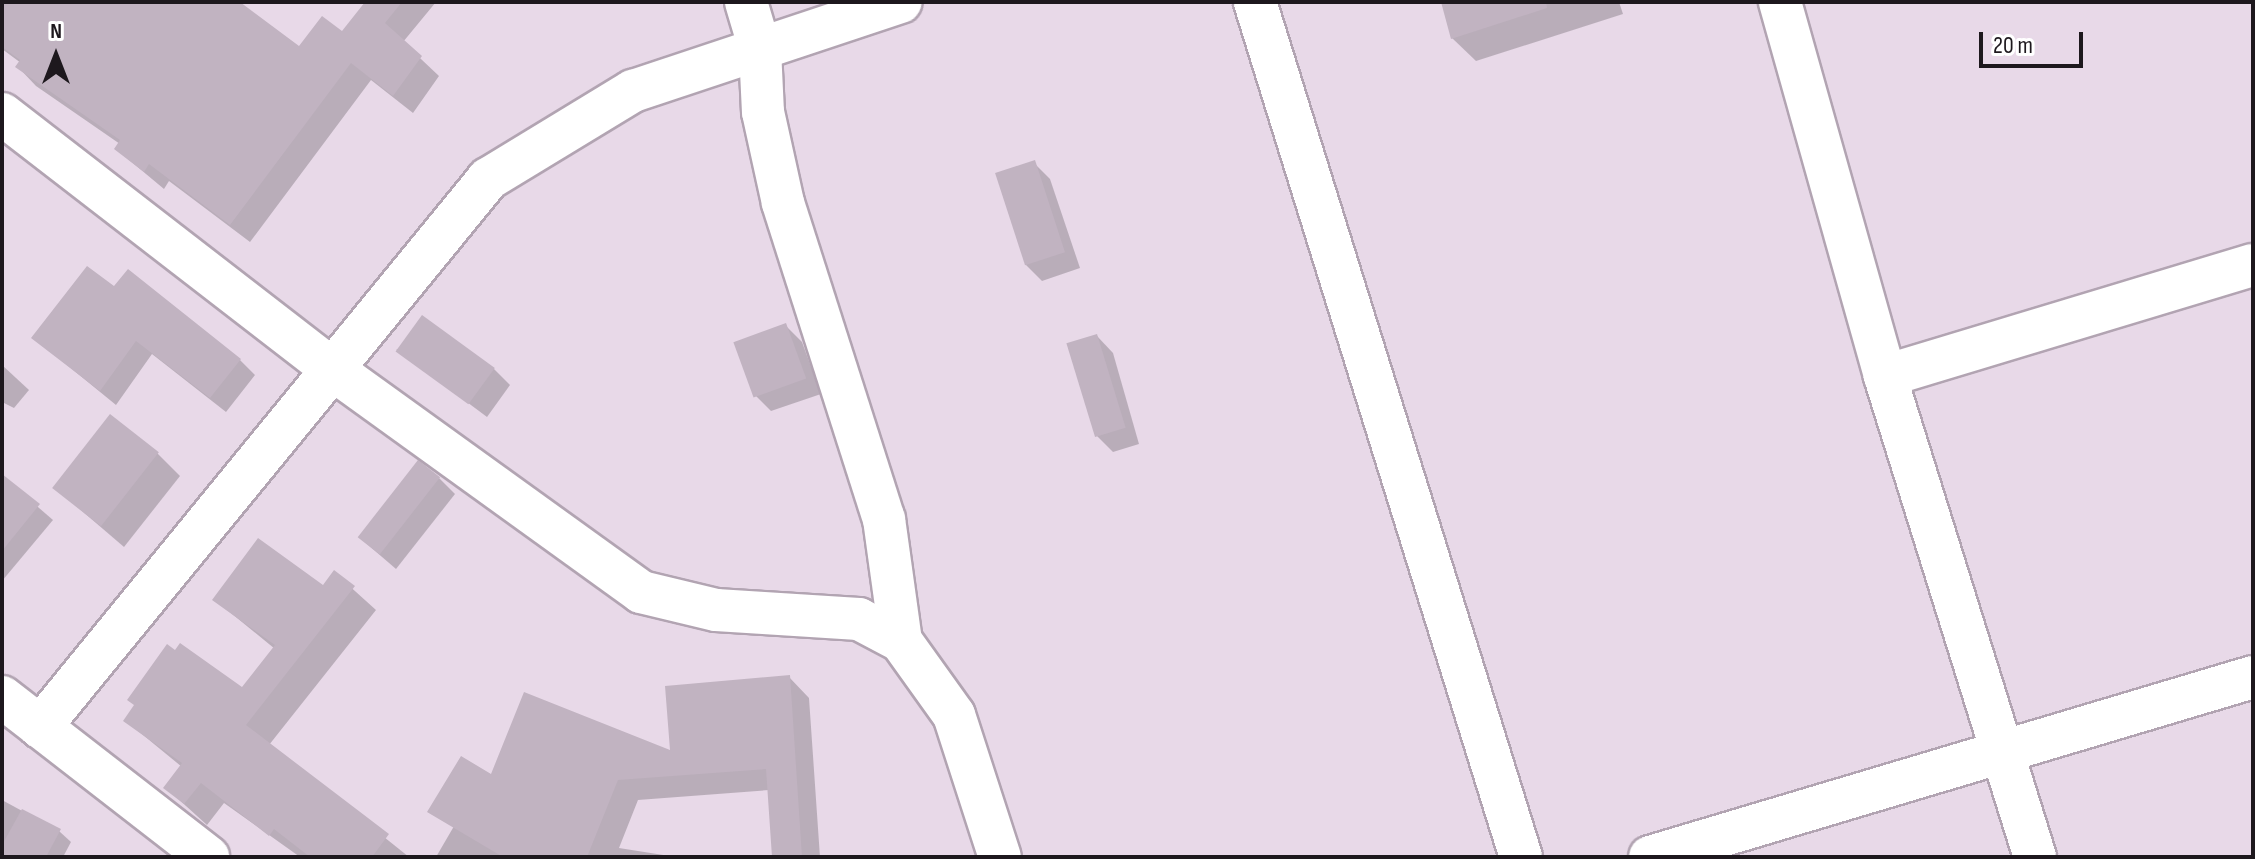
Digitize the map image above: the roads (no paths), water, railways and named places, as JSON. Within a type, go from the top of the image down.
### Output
[{"type":"street","points":[[746,2],[760,49],[763,112],[783,203],[824,340],[862,439],[884,519],[901,641]]},
{"type":"street","points":[[40,727],[488,179],[633,91],[901,2]]},
{"type":"street","points":[[1255,2],[1521,857]]},
{"type":"street","points":[[1780,2],[1885,376],[2035,857]]},
{"type":"street","points":[[2,114],[332,369],[641,592],[716,610],[859,619],[901,641],[954,715],[1000,857]]},
{"type":"street","points":[[1885,376],[2253,265]]},
{"type":"street","points":[[1650,857],[2253,677]]},
{"type":"street","points":[[2,697],[208,857]]}]
